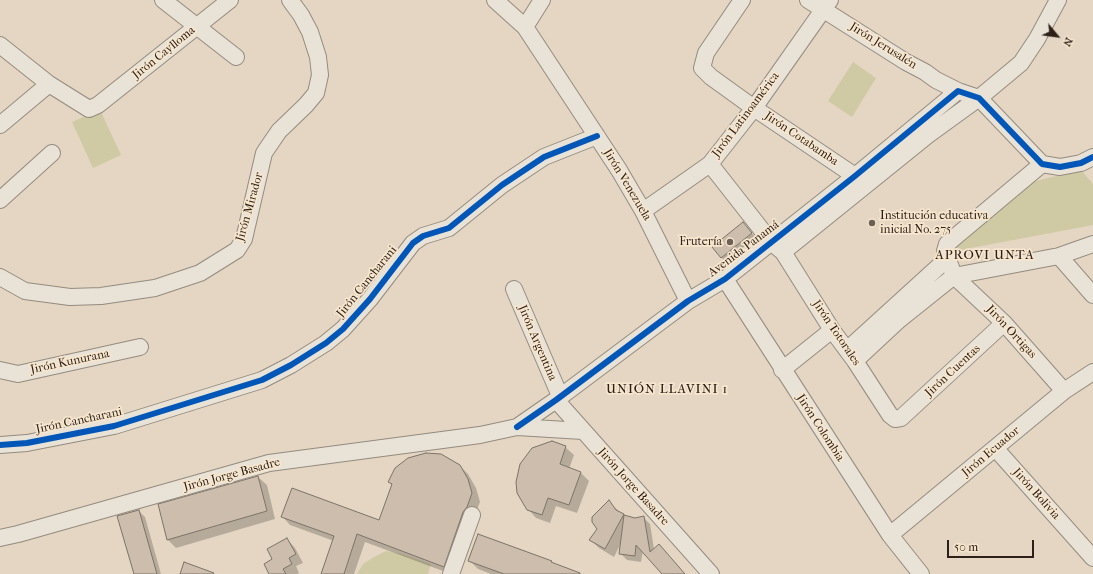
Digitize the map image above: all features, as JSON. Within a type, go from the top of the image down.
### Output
[{"type":"street","points":[[163,0],[236,57]]},
{"type":"street","name":"Jirón Caylloma","points":[[49,84],[83,106],[89,108],[98,105],[230,0]]},
{"type":"street","name":"Jirón Mirador","points":[[0,277],[25,291],[70,297],[101,296],[155,288],[200,273],[237,250],[244,239],[264,153],[279,131],[306,105],[316,93],[320,75],[318,57],[310,32],[301,15],[290,0]]},
{"type":"street","name":"Jirón Venezuela","points":[[495,0],[525,27],[597,136],[643,211],[688,301]]},
{"type":"street","points":[[525,27],[542,0]]},
{"type":"street","name":"Jirón Cotabamba","points":[[742,0],[706,53],[702,68],[706,73],[754,108],[855,176]]},
{"type":"street","name":"Jirón Jerusalén","points":[[808,0],[826,4],[906,62],[958,91]]},
{"type":"street","name":"Avenida Panamá","points":[[517,427],[688,301],[777,247],[979,98],[1021,63],[1058,0]]},
{"type":"street","name":"Jirón Latinoamérica","points":[[643,211],[710,164],[754,108],[826,4]]},
{"type":"street","points":[[0,45],[49,84],[0,125]]},
{"type":"street","points":[[958,91],[979,98],[1042,164],[1060,167],[1090,160],[1093,157]]},
{"type":"street","name":"Avenida Panamá","points":[[777,247],[855,176],[958,91]]},
{"type":"street","name":"Jirón Cancharani","points":[[0,445],[27,443],[114,426],[262,380],[291,365],[326,343],[343,329],[370,299],[413,242],[423,236],[449,228],[502,185],[544,157],[597,136]]},
{"type":"street","points":[[0,200],[52,153]]},
{"type":"street","name":"Jirón Totorales","points":[[710,164],[777,247],[890,415],[895,418],[901,418]]},
{"type":"street","points":[[954,276],[945,251],[947,244],[1042,164]]},
{"type":"street","points":[[851,355],[899,320],[954,276],[1059,256],[1093,244]]},
{"type":"street","points":[[1059,256],[1093,295]]},
{"type":"street","points":[[851,355],[948,258]]},
{"type":"street","name":"Jirón Ortigas","points":[[954,276],[1004,323],[1064,391]]},
{"type":"street","name":"Jirón Colombia","points":[[725,279],[782,370],[890,535],[921,574]]},
{"type":"street","name":"Jirón Argentina","points":[[514,289],[558,398]]},
{"type":"street","name":"Jirón Cuentas","points":[[901,418],[1004,323]]},
{"type":"street","points":[[782,370],[832,330]]},
{"type":"street","name":"Jirón Kunurana","points":[[0,370],[18,374],[140,347]]},
{"type":"street","name":"Jirón Ecuador","points":[[890,535],[1064,391],[1093,372]]},
{"type":"street","name":"Jirón Jorge Basadre","points":[[558,398],[583,431],[711,574]]},
{"type":"street","points":[[517,427],[583,431]]},
{"type":"street","name":"Jirón Jorge Basadre","points":[[0,538],[269,463],[480,435],[517,427]]},
{"type":"street","name":"Jirón Bolivia","points":[[995,448],[1093,558]]},
{"type":"street","points":[[451,574],[472,515]]},
{"type":"shaded area","points":[[853,62],[876,78],[852,117],[828,101]]},
{"type":"shaded area","points":[[100,110],[121,155],[93,168],[72,122]]},
{"type":"shaded area","points":[[1081,170],[1093,184],[1093,225],[960,250],[954,247],[1024,184]]},
{"type":"shaded area","points":[[386,551],[402,554],[431,564],[428,574],[357,574],[363,564]]},
{"type":"building","name":"Frutería","points":[[743,222],[752,233],[721,258],[712,247]]},
{"type":"building","points":[[552,441],[566,446],[560,464],[581,472],[569,505],[548,498],[542,515],[527,510],[517,493],[516,482],[520,464],[532,448]]},
{"type":"building","points":[[426,453],[441,454],[460,465],[468,479],[472,493],[467,507],[463,512],[444,567],[357,534],[344,574],[321,574],[334,536],[281,517],[292,488],[379,520],[392,484],[388,482],[395,468],[408,458]]},
{"type":"building","points":[[258,476],[267,511],[167,540],[158,504]]},
{"type":"building","points":[[609,500],[616,510],[624,514],[605,549],[589,540],[597,529],[592,522],[592,517]]},
{"type":"building","points":[[139,510],[157,574],[134,574],[117,516]]},
{"type":"building","points":[[624,515],[635,518],[644,516],[650,552],[659,544],[685,574],[662,574],[636,545],[635,556],[619,554]]},
{"type":"building","points":[[478,534],[552,561],[551,562],[580,574],[504,574],[468,561]]},
{"type":"building","points":[[287,538],[296,554],[289,558],[292,564],[283,569],[286,574],[269,574],[264,564],[272,559],[267,549]]},
{"type":"building","points":[[184,562],[214,573],[180,574]]},
{"type":"cycle path","points":[[517,427],[556,400],[688,301],[725,279],[855,176],[958,91],[979,98],[1042,164],[1060,167],[1081,163],[1093,157]]},
{"type":"cycle path","points":[[0,445],[27,443],[114,426],[262,380],[291,365],[326,343],[343,329],[370,299],[413,243],[423,236],[449,228],[502,185],[544,157],[597,136]]},
{"type":"place","name":"Institución educativa inicial No. 275","points":[[872,223]]},
{"type":"place","name":"Frutería","points":[[730,242]]},
{"type":"district","name":"APROVI UNTA","points":[[985,256]]},
{"type":"district","name":"UNIÓN LLAVINI 1","points":[[667,390]]}]
